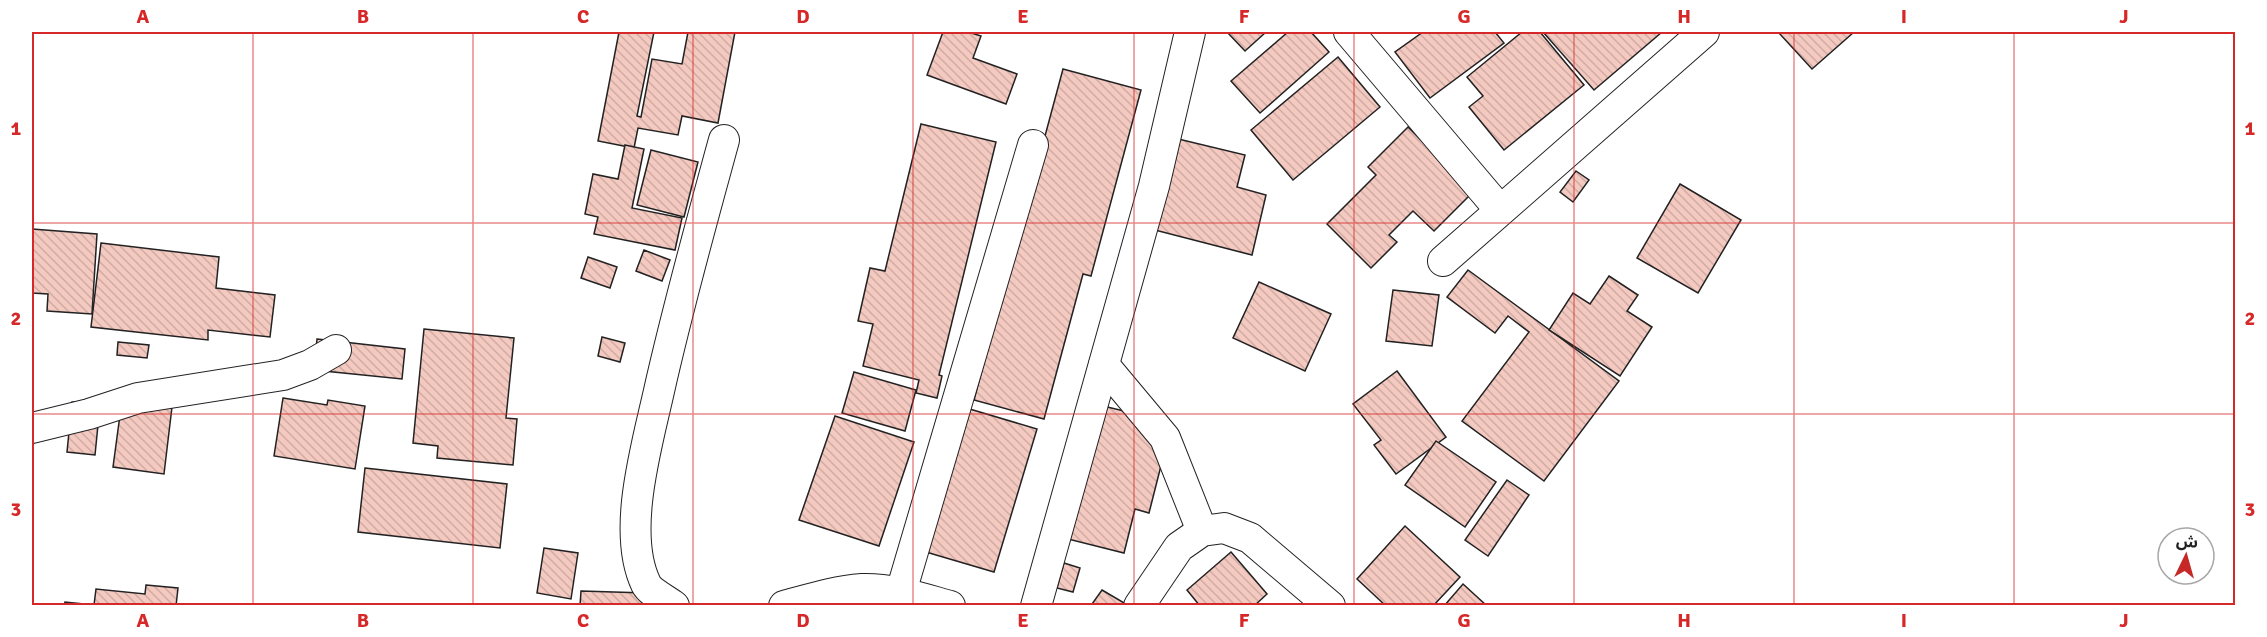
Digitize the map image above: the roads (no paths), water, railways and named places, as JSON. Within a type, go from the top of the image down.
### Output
[{"type":"street","points":[[1036,606],[1154,186],[1190,32]]},
{"type":"street","points":[[1349,32],[1500,210]]},
{"type":"street","points":[[1443,261],[1704,32]]},
{"type":"street","points":[[674,606],[646,586],[639,560],[636,526],[638,488],[679,301],[724,140]]},
{"type":"street","points":[[901,592],[1033,145]]},
{"type":"street","points":[[32,429],[138,398],[283,375],[310,365],[336,350]]},
{"type":"street","points":[[1104,365],[1165,438],[1202,531]]},
{"type":"street","points":[[1139,606],[1179,548],[1202,531],[1224,528],[1250,538],[1330,606]]},
{"type":"street","points":[[784,606],[833,593],[864,589],[901,592],[950,606]]}]
